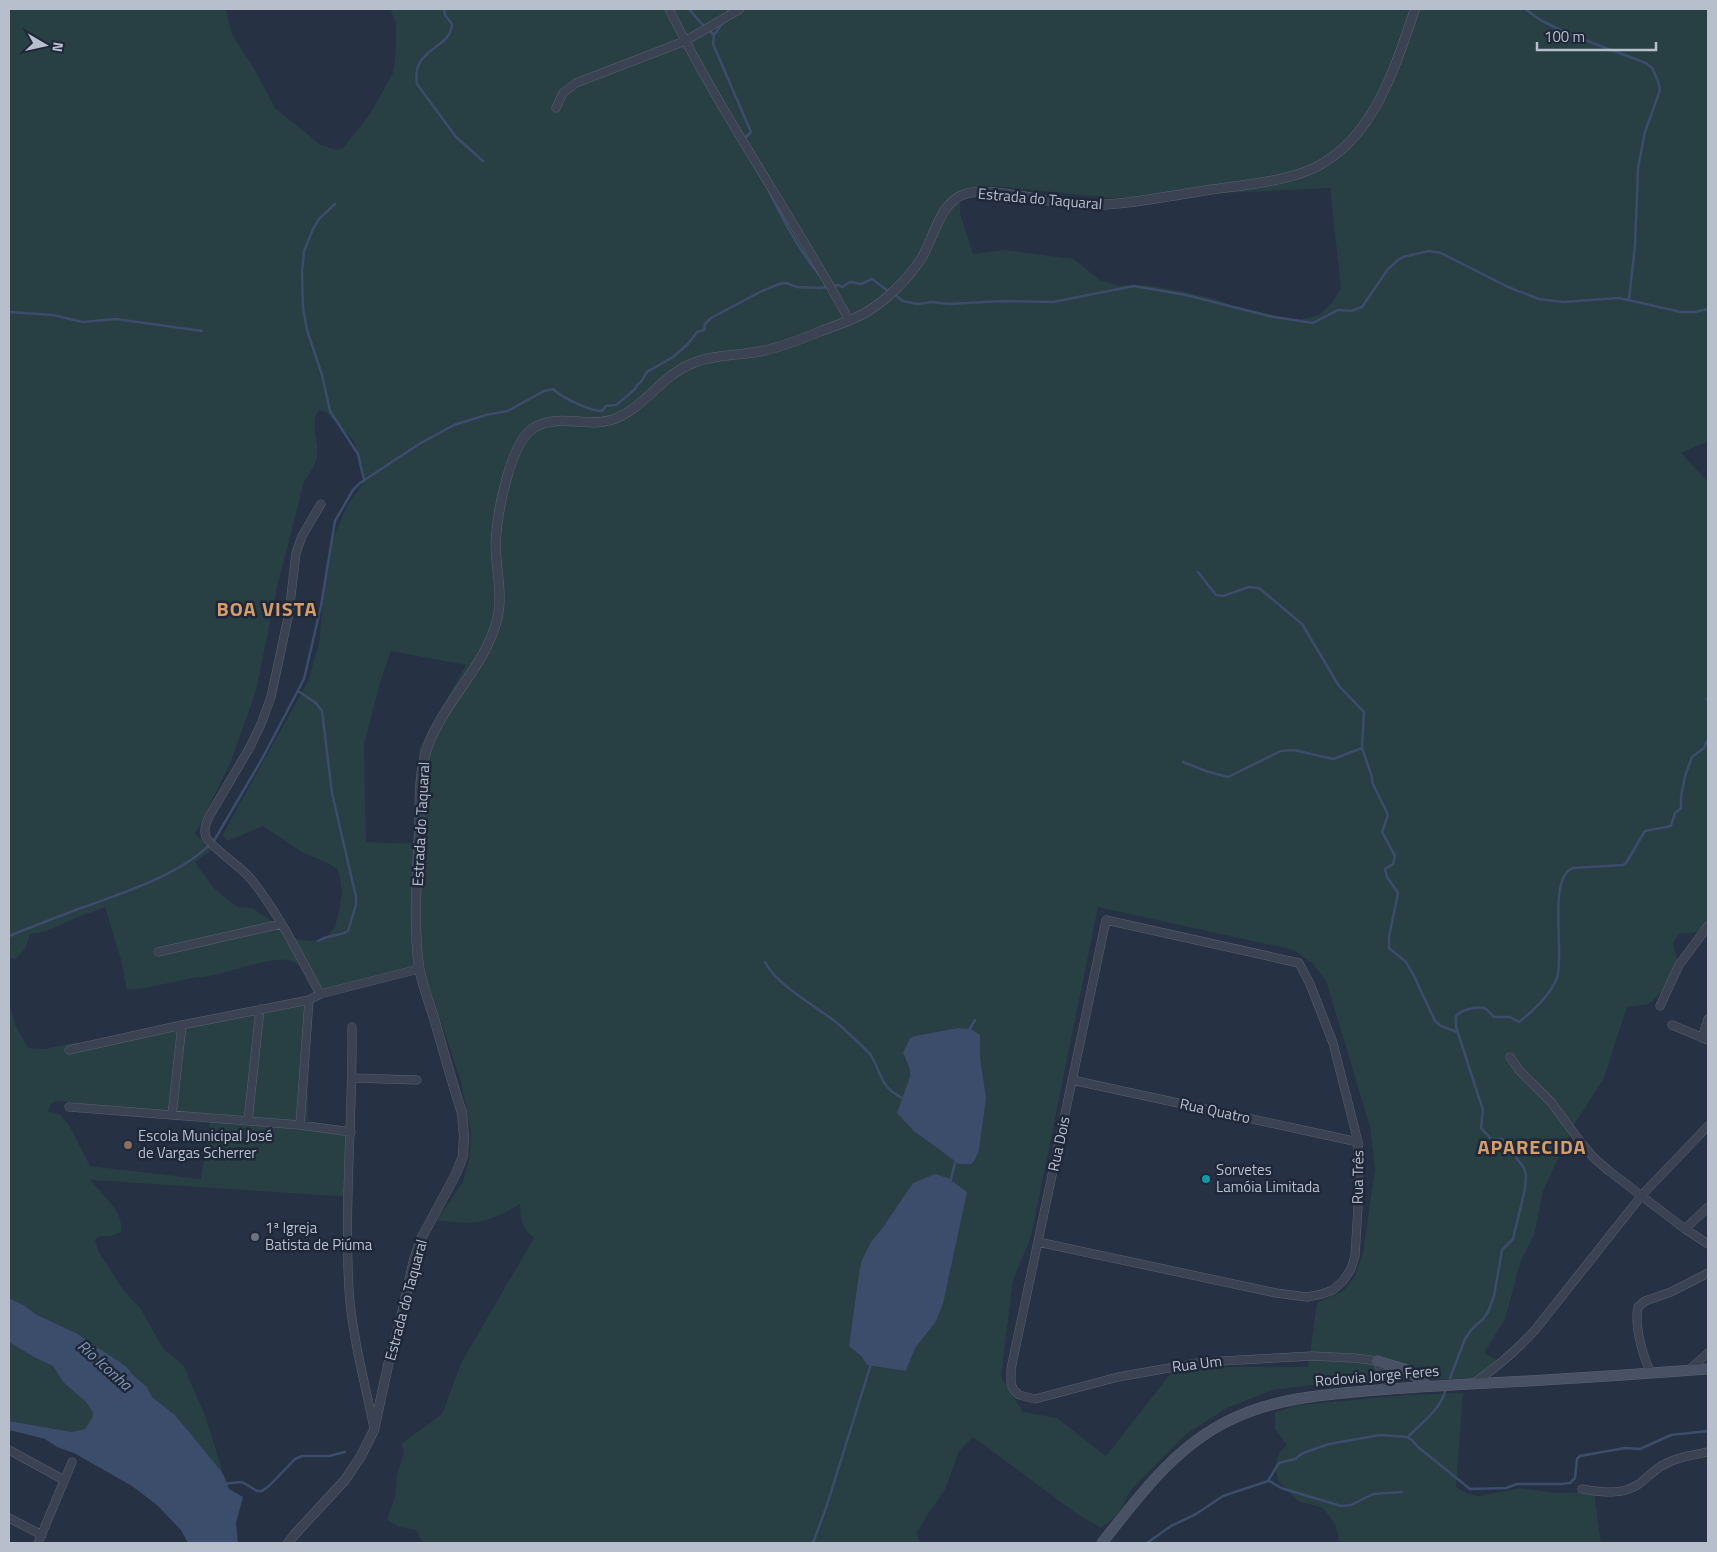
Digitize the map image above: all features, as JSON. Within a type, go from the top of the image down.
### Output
[{"type":"main road","points":[[1377,1362],[1407,1370],[1428,1386]]},
{"type":"main road","name":"Rodovia Jorge Feres","points":[[1102,1543],[1154,1480],[1177,1456],[1202,1437],[1231,1419],[1276,1403],[1300,1398],[1389,1389],[1708,1369]]},
{"type":"street","points":[[669,9],[685,41],[828,281],[849,320]]},
{"type":"street","points":[[556,108],[563,93],[576,83],[685,41],[740,9]]},
{"type":"street","name":"Estrada do Taquaral","points":[[288,1543],[345,1480],[362,1456],[374,1430],[388,1361],[400,1322],[414,1260],[422,1237],[456,1174],[463,1156],[462,1113],[419,969],[417,924],[420,796],[426,750],[435,728],[484,652],[494,632],[499,611],[500,590],[496,563],[496,537],[502,500],[518,443],[530,430],[545,422],[566,420],[591,423],[605,422],[619,417],[689,364],[709,358],[762,351],[795,342],[866,312],[901,284],[929,246],[945,210],[953,200],[963,194],[987,192],[1074,205],[1113,205],[1273,180],[1304,172],[1328,161],[1346,146],[1366,122],[1383,95],[1415,9]]},
{"type":"street","points":[[320,994],[281,924],[250,878],[233,860],[208,840],[205,830],[210,815],[261,724],[271,697],[288,620],[296,553],[302,536],[322,504]]},
{"type":"street","name":"Rua Dois","points":[[1011,1369],[1106,920]]},
{"type":"street","name":"Rua Três","points":[[1038,1242],[1276,1293],[1307,1297],[1333,1290],[1343,1281],[1351,1269],[1355,1256],[1359,1191],[1358,1142],[1334,1043],[1310,984],[1299,963],[1106,920]]},
{"type":"street","points":[[158,952],[281,924]]},
{"type":"street","points":[[1660,1006],[1679,965],[1708,926]]},
{"type":"street","points":[[69,1050],[182,1025],[310,1000],[320,994],[419,969]]},
{"type":"street","points":[[300,1125],[310,1000]]},
{"type":"street","points":[[248,1121],[260,1009]]},
{"type":"street","points":[[1672,1026],[1705,1039],[1708,1019]]},
{"type":"street","points":[[172,1115],[182,1025]]},
{"type":"street","points":[[352,1027],[353,1078],[348,1192],[349,1290],[352,1317],[374,1430]]},
{"type":"street","points":[[1510,1057],[1519,1070],[1551,1102],[1594,1158],[1685,1229],[1708,1244]]},
{"type":"street","points":[[353,1078],[417,1080]]},
{"type":"street","name":"Rua Quatro","points":[[1072,1080],[1358,1142]]},
{"type":"street","points":[[70,1107],[300,1125],[351,1132]]},
{"type":"street","points":[[1472,1384],[1504,1361],[1523,1343],[1642,1195],[1705,1132],[1708,1126]]},
{"type":"street","points":[[1685,1229],[1708,1207]]},
{"type":"street","points":[[1651,1373],[1642,1350],[1638,1325],[1638,1307],[1645,1301],[1671,1292],[1708,1273]]},
{"type":"street","points":[[1689,1370],[1708,1354]]},
{"type":"street","name":"Rua Um","points":[[1011,1369],[1011,1384],[1014,1390],[1019,1395],[1035,1399],[1118,1377],[1203,1362],[1312,1356],[1355,1358],[1377,1362]]},
{"type":"street","points":[[1377,1362],[1389,1389]]},
{"type":"street","points":[[9,1450],[64,1480]]},
{"type":"street","points":[[1582,1489],[1613,1493],[1626,1490],[1638,1485],[1664,1464],[1682,1457],[1708,1452]]},
{"type":"street","points":[[38,1543],[72,1462]]},
{"type":"street","points":[[9,1518],[42,1535]]},
{"type":"green space","points":[[9,9],[226,9],[232,34],[255,70],[275,108],[321,145],[336,150],[343,148],[370,114],[393,73],[396,50],[396,23],[390,9],[1708,9],[1708,441],[1681,453],[1708,482],[1708,921],[1698,932],[1679,934],[1673,943],[1678,962],[1667,986],[1649,1004],[1627,1007],[1604,1078],[1574,1125],[1543,1191],[1534,1236],[1521,1260],[1505,1319],[1484,1353],[1502,1363],[1487,1378],[1337,1382],[1273,1390],[1227,1408],[1185,1435],[1130,1491],[1118,1514],[1101,1528],[1077,1514],[973,1437],[959,1451],[945,1490],[917,1532],[919,1543],[428,1543],[422,1541],[416,1530],[400,1527],[387,1520],[395,1496],[397,1475],[404,1451],[401,1444],[442,1414],[462,1361],[534,1238],[522,1223],[520,1204],[490,1219],[471,1223],[437,1220],[463,1182],[470,1156],[471,1131],[461,1082],[424,972],[319,992],[307,974],[296,963],[275,960],[215,975],[127,990],[121,960],[105,907],[44,932],[30,934],[25,949],[15,959],[9,957]],"holes":[[[993,186],[1111,198],[1330,188],[1341,289],[1331,304],[1319,315],[1298,320],[1284,319],[1190,293],[1146,285],[1120,286],[1100,280],[1074,259],[1004,250],[973,254],[960,213],[960,199],[978,188]],[[320,410],[327,413],[354,441],[365,480],[347,506],[333,538],[319,643],[308,681],[223,834],[227,841],[263,826],[303,853],[328,863],[337,869],[342,893],[335,927],[326,938],[310,941],[293,938],[284,933],[275,923],[263,915],[252,908],[238,907],[212,886],[195,862],[213,849],[195,834],[230,764],[256,691],[277,588],[304,482],[317,457],[315,420]],[[391,651],[466,665],[419,749],[418,844],[366,842],[364,745],[380,683]],[[1098,907],[1294,950],[1313,964],[1326,981],[1370,1127],[1375,1169],[1363,1253],[1355,1276],[1343,1291],[1317,1303],[1308,1367],[1216,1367],[1171,1373],[1106,1456],[1057,1418],[1023,1412],[1001,1377],[1013,1280],[1031,1237]],[[958,1028],[971,1029],[980,1036],[979,1149],[975,1160],[971,1164],[898,1110],[910,1076],[910,1070],[904,1058],[910,1038]],[[913,1183],[951,1270],[935,1323],[915,1348],[906,1370],[867,1365],[861,1356],[849,1346],[859,1273],[871,1242]]]},
{"type":"green space","points":[[9,1002],[15,1025],[28,1048],[44,1049],[77,1042],[84,1048],[307,1005],[308,1123],[353,1138],[350,1197],[91,1180],[116,1210],[121,1224],[121,1232],[111,1236],[99,1236],[95,1240],[99,1252],[124,1291],[140,1308],[163,1348],[184,1366],[205,1415],[224,1476],[175,1415],[152,1397],[147,1387],[129,1369],[76,1333],[37,1315],[9,1298]],"holes":[[[57,1101],[211,1117],[201,1179],[90,1166],[70,1127],[61,1115],[48,1111],[51,1104]]]},
{"type":"green space","points":[[9,1342],[53,1366],[63,1382],[86,1402],[93,1413],[85,1429],[72,1432],[9,1421]]},
{"type":"green space","points":[[1463,1393],[1456,1487],[1468,1494],[1479,1496],[1520,1488],[1557,1493],[1594,1492],[1601,1543],[1340,1543],[1335,1524],[1323,1508],[1298,1501],[1278,1481],[1275,1467],[1279,1453],[1287,1445],[1275,1429],[1275,1412],[1299,1405],[1406,1395]]},
{"type":"water","points":[[958,1028],[971,1029],[980,1035],[980,1058],[986,1098],[979,1150],[971,1164],[959,1164],[914,1131],[897,1113],[910,1076],[910,1070],[903,1053],[910,1038]]},
{"type":"water","points":[[935,1174],[948,1178],[967,1192],[943,1304],[935,1323],[915,1348],[906,1371],[867,1365],[861,1356],[849,1346],[862,1260],[871,1242],[913,1183]]},
{"type":"water","name":"Rio Iconha","points":[[9,1298],[37,1315],[76,1333],[127,1367],[147,1387],[152,1397],[175,1415],[220,1470],[229,1489],[243,1497],[236,1523],[238,1543],[188,1543],[181,1530],[157,1505],[132,1486],[45,1439],[9,1430],[9,1421],[72,1432],[85,1429],[93,1413],[86,1402],[63,1382],[53,1366],[9,1342]]},
{"type":"waterway","points":[[444,9],[445,15],[452,24],[450,33],[420,63],[417,72],[417,84],[456,137],[483,161]]},
{"type":"waterway","points":[[689,9],[714,35]]},
{"type":"waterway","points":[[727,14],[729,9]]},
{"type":"waterway","points":[[1525,9],[1542,21],[1569,34],[1646,63],[1652,68],[1658,81],[1660,90],[1645,132],[1638,168],[1635,246],[1629,299]]},
{"type":"waterway","points":[[723,22],[714,35],[713,44],[751,132],[744,139]]},
{"type":"waterway","points":[[767,187],[791,233],[820,276]]},
{"type":"waterway","points":[[335,204],[319,219],[304,251],[302,272],[303,308],[307,330],[322,375],[330,411],[358,454],[364,480]]},
{"type":"waterway","points":[[894,294],[903,301],[918,304],[931,302],[949,304],[1002,301],[1053,302],[1134,286],[1186,295],[1269,316],[1313,323],[1338,310],[1351,311],[1362,307],[1388,269],[1398,260],[1429,251],[1441,253],[1508,287],[1539,299],[1563,302],[1619,298],[1681,312],[1695,312],[1708,309]]},
{"type":"waterway","points":[[9,936],[136,888],[172,872],[203,851],[215,839],[262,759],[304,679],[321,606],[335,521],[353,490],[360,483],[419,444],[454,425],[486,415],[508,411],[544,391],[553,389],[590,409],[602,411],[606,406],[616,405],[635,389],[647,372],[673,357],[688,344],[697,332],[704,330],[705,324],[711,318],[779,284],[786,283],[797,287],[820,288],[838,285],[842,287],[850,282],[861,284],[872,279],[889,292]]},
{"type":"waterway","points":[[9,312],[53,315],[83,322],[116,319],[202,331]]},
{"type":"waterway","points":[[1198,572],[1216,595],[1223,596],[1249,587],[1259,588],[1302,624],[1339,686],[1364,712],[1362,748],[1372,782],[1388,815],[1382,832],[1395,856],[1393,864],[1385,869],[1387,877],[1398,893],[1389,937],[1389,948],[1406,962],[1435,1021],[1441,1026],[1457,1032]]},
{"type":"waterway","points":[[298,691],[316,703],[322,711],[332,793],[356,897],[356,905],[348,931],[318,941]]},
{"type":"waterway","points":[[1450,1378],[1465,1339],[1488,1312],[1494,1296],[1502,1250],[1513,1239],[1525,1189],[1526,1175],[1524,1168],[1502,1139],[1491,1139],[1481,1128],[1483,1110],[1456,1027],[1456,1016],[1469,1009],[1484,1008],[1494,1017],[1510,1017],[1519,1022],[1541,1002],[1557,978],[1559,967],[1559,901],[1565,874],[1573,868],[1623,865],[1645,831],[1671,826],[1675,813],[1681,808],[1685,776],[1692,757],[1704,748],[1708,739]]},
{"type":"waterway","points":[[1183,762],[1228,777],[1281,751],[1294,750],[1333,759],[1362,748]]},
{"type":"waterway","points":[[765,962],[770,970],[786,986],[847,1031],[872,1057],[887,1087],[906,1100]]},
{"type":"waterway","points":[[969,1030],[975,1020]]},
{"type":"waterway","points":[[950,1183],[956,1159]]},
{"type":"waterway","points":[[813,1543],[827,1505],[871,1364]]},
{"type":"waterway","points":[[1408,1437],[1439,1405],[1445,1392]]},
{"type":"waterway","points":[[1147,1543],[1171,1526],[1196,1514],[1223,1496],[1268,1481],[1279,1463],[1295,1459],[1303,1453],[1329,1444],[1380,1435],[1407,1437],[1470,1489],[1506,1488],[1517,1484],[1570,1483],[1575,1478],[1577,1459],[1580,1456],[1625,1448],[1640,1449],[1671,1435],[1708,1431]]},
{"type":"waterway","points":[[223,1484],[240,1482],[257,1491],[262,1491],[295,1459],[302,1456],[329,1456],[345,1452]]},
{"type":"waterway","points":[[1268,1480],[1281,1488],[1341,1506],[1351,1505],[1373,1494],[1402,1492]]},
{"type":"place","name":"Escola Municipal José de Vargas Scherrer","points":[[128,1145]]},
{"type":"place","name":"Sorvetes Lamóia Limitada","points":[[1206,1179]]},
{"type":"place","name":"1ª Igreja Batista de Piúma","points":[[255,1237]]},
{"type":"district","name":"BOA VISTA","points":[[267,609]]},
{"type":"district","name":"APARECIDA","points":[[1532,1147]]}]
